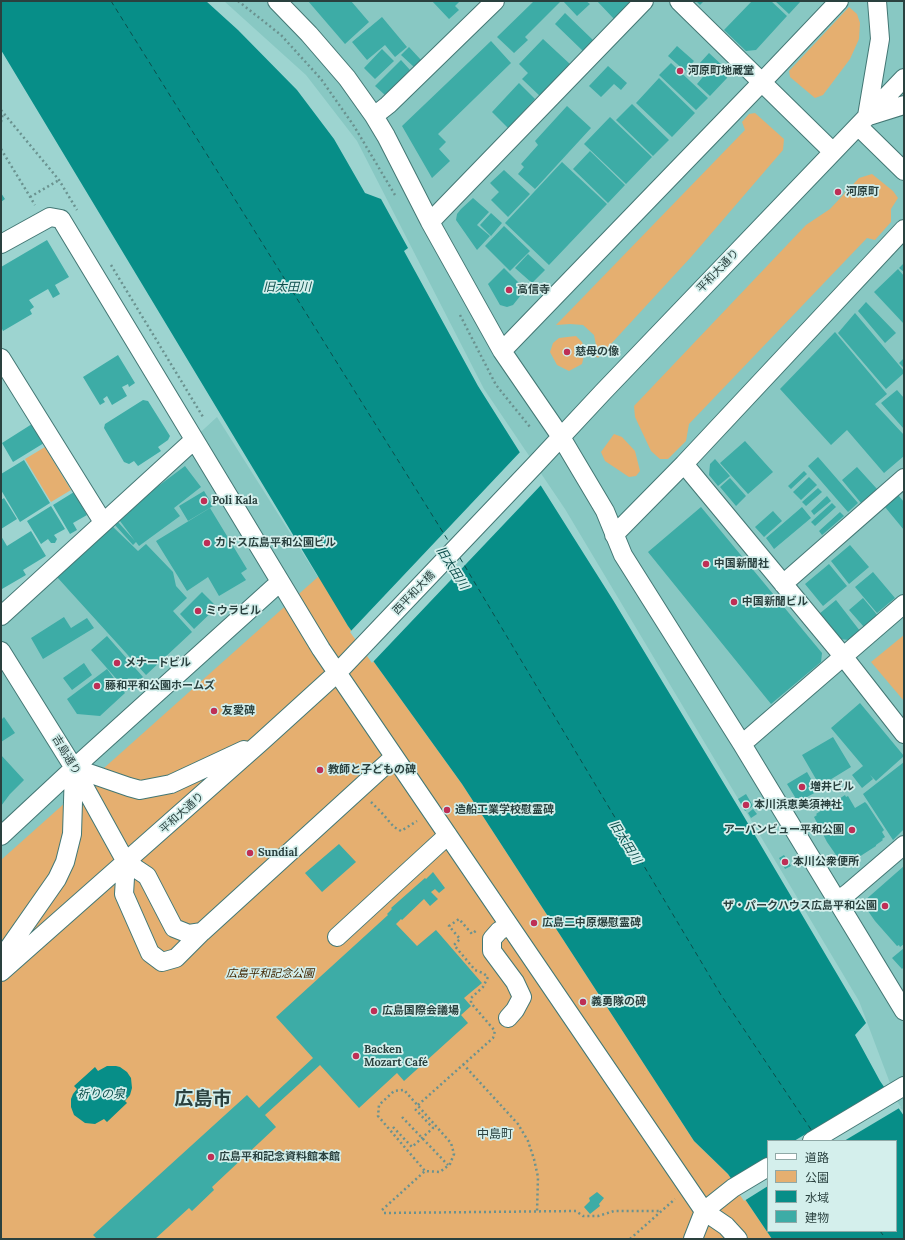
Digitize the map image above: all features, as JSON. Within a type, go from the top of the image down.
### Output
[{"type":"street","points":[[277,1],[309,34],[347,78],[374,116],[386,136],[430,222],[502,351],[561,437],[606,511],[623,555],[742,744],[904,1011]]},
{"type":"street","points":[[374,116],[388,105],[494,1]]},
{"type":"street","points":[[430,222],[644,1]]},
{"type":"street","points":[[679,1],[833,152]]},
{"type":"street","points":[[502,351],[839,1]]},
{"type":"street","points":[[863,121],[880,39],[877,1]]},
{"type":"street","name":"平和大通り","points":[[534,466],[904,78]]},
{"type":"street","points":[[863,121],[904,105]]},
{"type":"street","points":[[863,121],[904,171]]},
{"type":"street","points":[[1,244],[50,217],[61,219],[321,649],[704,1211],[726,1226],[738,1239]]},
{"type":"street","points":[[614,534],[684,464],[904,229]]},
{"type":"street","points":[[1,358],[103,522]]},
{"type":"street","points":[[1,616],[194,440]]},
{"type":"street","points":[[684,464],[843,656],[904,734]]},
{"type":"street","name":"西平和大橋","points":[[360,650],[534,466]]},
{"type":"street","points":[[783,584],[904,478]]},
{"type":"street","points":[[1,836],[280,582]]},
{"type":"street","points":[[742,744],[904,604]]},
{"type":"street","name":"平和大通り","points":[[1,972],[261,742],[360,650]]},
{"type":"street","name":"吉島通り","points":[[1,651],[74,768],[126,862]]},
{"type":"street","points":[[74,768],[140,790],[171,784],[261,742]]},
{"type":"street","points":[[126,862],[124,894],[150,953],[162,962],[176,958],[202,932],[394,757]]},
{"type":"street","points":[[1,959],[57,879],[65,862],[72,834],[74,768]]},
{"type":"street","points":[[337,937],[448,835]]},
{"type":"street","points":[[837,901],[904,845]]},
{"type":"street","points":[[126,862],[146,876],[174,928],[189,934],[202,932]]},
{"type":"street","points":[[508,1018],[516,1010],[522,997],[515,982],[492,951],[492,939],[509,925]]},
{"type":"street","points":[[814,1140],[899,1089]]},
{"type":"street","points":[[692,1239],[704,1211],[733,1188],[767,1168]]},
{"type":"path","points":[[238,1],[280,35],[321,80],[354,126],[398,201]]},
{"type":"path","points":[[1,122],[3,113]]},
{"type":"path","points":[[1,149],[35,205]]},
{"type":"path","points":[[30,197],[59,180]]},
{"type":"path","points":[[458,310],[496,385],[530,427]]},
{"type":"path","points":[[371,802],[394,827],[401,831],[423,818]]},
{"type":"path","points":[[418,1105],[493,1038],[495,1031],[471,1003],[471,998],[483,987],[488,977],[475,970],[454,945],[460,938],[450,926],[459,919],[472,934],[480,927]]},
{"type":"path","points":[[463,1064],[518,1124],[528,1141],[538,1177],[537,1212]]},
{"type":"path","points":[[404,1090],[451,1143],[454,1154],[450,1164],[448,1165],[440,1172],[425,1171],[378,1116],[379,1105],[394,1091],[404,1090]]},
{"type":"path","points":[[393,1127],[412,1147],[433,1128],[415,1109]]},
{"type":"path","points":[[402,1117],[448,1165]]},
{"type":"path","points":[[382,1210],[425,1171]]},
{"type":"path","points":[[630,1239],[677,1197]]},
{"type":"path","points":[[384,1213],[576,1211],[583,1216],[598,1216],[614,1211],[661,1211]]},
{"type":"shaded area","points":[[224,1],[904,1],[904,1111],[899,1107],[859,1001],[565,509],[484,389],[357,141],[306,75]]},
{"type":"shaded area","points":[[217,417],[362,647],[1,979],[1,616]]},
{"type":"green space","points":[[849,7],[857,14],[860,23],[859,39],[850,59],[823,95],[815,98],[790,77],[789,71]]},
{"type":"green space","points":[[755,113],[784,139],[783,150],[691,257],[598,358],[592,353],[596,345],[594,335],[583,325],[556,325],[745,130],[742,122],[749,114]]},
{"type":"green space","points":[[872,174],[893,191],[898,198],[891,209],[891,222],[875,240],[867,238],[689,424],[686,441],[668,459],[660,459],[651,451],[635,417],[634,406],[806,225],[830,209],[859,178]]},
{"type":"green space","points":[[576,336],[582,342],[585,351],[582,364],[569,371],[557,365],[550,352],[553,343],[559,338]]},
{"type":"green space","points":[[614,434],[622,437],[635,451],[640,471],[636,476],[629,477],[605,461],[601,452]]},
{"type":"green space","points":[[45,447],[71,490],[51,502],[25,459]]},
{"type":"green space","name":"広島平和記念公園","points":[[319,576],[348,626],[462,784],[694,1141],[728,1174],[772,1239],[1,1239],[1,860]]},
{"type":"green space","points":[[904,635],[904,701],[871,662]]},
{"type":"water","name":"旧太田川","points":[[1,1],[206,1],[238,30],[297,90],[334,139],[365,193],[381,199],[408,248],[404,251],[478,386],[613,600],[866,1023],[855,1035],[880,1081],[904,1116],[904,1239],[772,1239],[767,1232],[897,1232],[897,1140],[767,1140],[767,1232],[728,1174],[694,1141],[462,784],[348,626],[1,50]]},
{"type":"water","name":"祈りの泉","points":[[107,1066],[120,1067],[127,1072],[131,1078],[132,1088],[130,1095],[125,1101],[127,1103],[107,1122],[104,1119],[95,1124],[85,1123],[74,1115],[71,1107],[71,1099],[77,1089],[74,1086],[95,1067],[98,1071]]},
{"type":"pier","points":[[521,451],[542,484],[372,663],[350,632]]},
{"type":"pier","points":[[886,1086],[901,1107],[846,1140],[796,1140]]},
{"type":"pier","points":[[767,1158],[767,1187],[744,1201],[730,1180]]},
{"type":"building","points":[[308,1],[351,1],[369,22],[345,44]]},
{"type":"building","points":[[432,1],[460,1],[455,6],[459,10],[449,19]]},
{"type":"building","points":[[534,1],[561,1],[525,37],[528,40],[514,53],[497,37]]},
{"type":"building","points":[[563,1],[586,1],[590,4],[577,16]]},
{"type":"building","points":[[597,1],[635,1],[615,20]]},
{"type":"building","points":[[696,1],[704,1],[700,5]]},
{"type":"building","points":[[752,1],[771,1],[787,16],[756,50],[746,51],[724,30]]},
{"type":"building","points":[[775,1],[801,1],[789,14]]},
{"type":"building","points":[[565,13],[594,41],[584,52],[555,24]]},
{"type":"building","points":[[382,17],[407,47],[395,57],[385,45],[367,60],[352,42]]},
{"type":"building","points":[[543,39],[571,65],[541,97],[522,79],[528,73],[519,64]]},
{"type":"building","points":[[491,41],[511,63],[438,134],[446,142],[439,149],[450,161],[432,178],[402,126]]},
{"type":"building","points":[[677,46],[694,61],[685,71],[668,56]]},
{"type":"building","points":[[409,47],[421,60],[414,67],[401,55]]},
{"type":"building","points":[[382,49],[394,61],[375,79],[364,68]]},
{"type":"building","points":[[709,53],[724,67],[727,78],[710,96],[697,84],[707,72],[699,64]]},
{"type":"building","points":[[401,60],[410,70],[385,95],[375,86]]},
{"type":"building","points":[[671,63],[708,98],[696,110],[659,75]]},
{"type":"building","points":[[608,66],[627,83],[621,90],[614,84],[601,97],[589,86]]},
{"type":"building","points":[[659,78],[695,113],[672,137],[636,103]]},
{"type":"building","points":[[519,83],[535,99],[508,128],[492,112]]},
{"type":"building","points":[[632,104],[669,140],[653,156],[616,120]]},
{"type":"building","points":[[567,106],[591,128],[535,189],[518,174],[524,167],[521,164],[538,145],[535,141]]},
{"type":"building","points":[[610,117],[652,157],[626,184],[584,144]]},
{"type":"building","points":[[590,151],[625,185],[608,203],[573,169]]},
{"type":"building","points":[[562,162],[607,204],[549,265],[505,223]]},
{"type":"building","points":[[504,170],[530,194],[508,217],[491,200],[499,192],[490,183]]},
{"type":"building","points":[[1,193],[5,199],[1,202]]},
{"type":"building","points":[[473,198],[489,212],[477,225],[490,236],[477,250],[456,220],[457,214]]},
{"type":"building","points":[[491,213],[502,223],[491,236],[480,225]]},
{"type":"building","points":[[504,226],[530,251],[510,271],[485,246]]},
{"type":"building","points":[[47,240],[69,277],[55,285],[60,294],[53,298],[48,289],[29,300],[34,307],[30,310],[32,314],[3,331],[2,329],[1,330],[1,267]]},
{"type":"building","points":[[528,254],[545,270],[532,283],[515,268]]},
{"type":"building","points":[[904,263],[904,272],[899,268]]},
{"type":"building","points":[[504,268],[520,284],[523,291],[513,305],[507,307],[500,305],[488,284]]},
{"type":"building","points":[[898,269],[904,276],[904,324],[874,292]]},
{"type":"building","points":[[866,302],[896,333],[885,343],[858,311]]},
{"type":"building","points":[[855,313],[904,371],[904,373],[886,389],[838,333]]},
{"type":"building","points":[[835,332],[887,394],[875,404],[904,435],[904,456],[884,473],[847,430],[831,445],[780,389]]},
{"type":"building","points":[[118,355],[135,383],[129,387],[128,384],[122,387],[127,396],[112,405],[107,396],[103,399],[105,402],[100,405],[83,377]]},
{"type":"building","points":[[904,358],[904,368],[899,363]]},
{"type":"building","points":[[897,390],[904,398],[904,429],[881,403]]},
{"type":"building","points":[[143,400],[148,401],[170,436],[168,440],[158,447],[161,451],[138,466],[134,461],[129,464],[124,462],[104,428],[105,424]]},
{"type":"building","points":[[32,424],[44,443],[13,462],[2,443]]},
{"type":"building","points":[[745,441],[773,472],[748,494],[720,463]]},
{"type":"building","points":[[818,457],[858,503],[848,512],[808,466]]},
{"type":"building","points":[[715,459],[730,476],[718,486],[709,475],[710,464]]},
{"type":"building","points":[[24,460],[50,503],[20,522],[1,490],[1,474]]},
{"type":"building","points":[[185,466],[201,487],[174,508],[180,516],[139,546],[136,542],[133,545],[115,525],[118,522],[135,541],[117,517]]},
{"type":"building","points":[[857,467],[877,489],[861,503],[842,480]]},
{"type":"building","points":[[804,471],[807,474],[791,489],[788,486]]},
{"type":"building","points":[[809,477],[817,485],[801,500],[793,492]]},
{"type":"building","points":[[730,478],[746,496],[736,506],[720,487]]},
{"type":"building","points":[[818,488],[822,492],[806,506],[802,502]]},
{"type":"building","points":[[204,491],[213,506],[188,521],[179,506]]},
{"type":"building","points":[[74,492],[87,515],[73,523],[77,530],[70,534],[53,505]]},
{"type":"building","points":[[898,495],[904,502],[904,530],[885,507]]},
{"type":"building","points":[[827,496],[831,501],[814,515],[811,511]]},
{"type":"building","points":[[4,498],[17,519],[1,529],[1,500]]},
{"type":"building","points":[[832,503],[836,507],[815,526],[811,522]]},
{"type":"building","points":[[51,506],[65,529],[54,535],[57,539],[55,543],[51,543],[48,539],[41,544],[27,521]]},
{"type":"building","name":"中国新聞ビル","points":[[701,507],[822,653],[821,662],[771,704],[648,552]]},
{"type":"building","points":[[802,507],[811,518],[774,549],[766,538]]},
{"type":"building","name":"カドス広島平和公園ビル","points":[[210,508],[247,569],[241,573],[246,580],[219,596],[208,577],[187,591],[156,541]]},
{"type":"building","points":[[773,511],[782,521],[764,537],[755,527]]},
{"type":"building","points":[[840,512],[844,516],[822,535],[819,531]]},
{"type":"building","points":[[112,526],[138,551],[146,544],[173,572],[176,586],[187,598],[173,611],[192,632],[146,675],[57,577]]},
{"type":"building","points":[[31,531],[46,556],[23,570],[26,575],[2,589],[1,536],[7,546]]},
{"type":"building","points":[[850,545],[869,567],[849,584],[831,561]]},
{"type":"building","points":[[829,564],[847,586],[823,606],[805,584]]},
{"type":"building","points":[[873,572],[895,598],[877,613],[855,587]]},
{"type":"building","name":"ミウラビル","points":[[202,592],[217,607],[194,629],[180,614]]},
{"type":"building","points":[[863,598],[878,616],[864,627],[849,610]]},
{"type":"building","points":[[836,600],[860,631],[849,640],[839,639],[819,614]]},
{"type":"building","points":[[64,617],[71,628],[87,618],[94,628],[43,659],[31,638]]},
{"type":"building","name":"メナードビル","points":[[107,636],[143,677],[127,691],[91,650]]},
{"type":"building","points":[[84,663],[92,675],[72,690],[63,678]]},
{"type":"building","name":"藤和平和公園ホームズ","points":[[107,669],[125,693],[100,716],[77,714],[67,699]]},
{"type":"building","points":[[860,703],[904,756],[876,781],[870,775],[873,779],[862,788],[852,775],[863,766],[831,728]]},
{"type":"building","points":[[4,717],[15,733],[1,742],[1,720]]},
{"type":"building","points":[[833,737],[851,767],[820,786],[802,755]]},
{"type":"building","points":[[1,755],[24,780],[10,794],[1,806]]},
{"type":"building","points":[[904,762],[904,829],[893,840],[863,794]]},
{"type":"building","name":"増井ビル","points":[[807,772],[818,791],[798,802],[787,784]]},
{"type":"building","points":[[746,794],[753,806],[745,811],[738,799]]},
{"type":"building","name":"アーバンビュー平和公園","points":[[845,795],[846,797],[848,796],[855,808],[865,802],[867,804],[884,830],[882,832],[885,837],[876,846],[848,864],[847,862],[843,865],[827,842],[814,817],[817,815],[816,814]]},
{"type":"building","points":[[753,809],[757,814],[751,818],[748,813]]},
{"type":"building","points":[[339,844],[356,862],[322,892],[305,873]]},
{"type":"building","name":"本川公衆便所","points":[[784,855],[791,866],[785,869],[779,858]]},
{"type":"building","name":"ザ・パークハウス広島平和公園","points":[[904,866],[904,944],[900,947],[899,945],[897,946],[875,921],[863,902]]},
{"type":"building","name":"広島国際会議場","points":[[433,872],[445,888],[439,893],[435,889],[431,892],[438,899],[430,906],[424,899],[396,924],[417,946],[436,930],[482,983],[464,998],[471,1006],[461,1015],[468,1023],[404,1081],[397,1073],[359,1108],[320,1065],[265,1115],[276,1127],[212,1187],[214,1190],[192,1211],[189,1208],[155,1239],[97,1239],[93,1235],[247,1095],[259,1108],[313,1058],[276,1017],[388,915],[387,914],[392,909],[391,908]]},
{"type":"building","points":[[904,948],[904,967],[902,969],[892,958]]},
{"type":"building","points":[[597,1192],[604,1198],[599,1204],[600,1206],[590,1214],[584,1207],[590,1201],[589,1198]]},
{"type":"ferry route","points":[[111,1],[449,542]]},
{"type":"ferry route","points":[[460,558],[721,995],[812,1131]]},
{"type":"ferry route","points":[[881,1232],[886,1239]]},
{"type":"place","name":"河原町地蔵堂","points":[[680,71]]},
{"type":"place","name":"河原町","points":[[838,192]]},
{"type":"place","name":"高信寺","points":[[509,290]]},
{"type":"place","name":"慈母の像","points":[[567,352]]},
{"type":"place","name":"Poli Kala","points":[[204,501]]},
{"type":"place","name":"カドス広島平和公園ビル","points":[[207,543]]},
{"type":"place","name":"中国新聞社","points":[[706,564]]},
{"type":"place","name":"中国新聞ビル","points":[[734,602]]},
{"type":"place","name":"ミウラビル","points":[[198,611]]},
{"type":"place","name":"メナードビル","points":[[117,663]]},
{"type":"place","name":"藤和平和公園ホームズ","points":[[97,686]]},
{"type":"place","name":"友愛碑","points":[[214,711]]},
{"type":"place","name":"教師と子どもの碑","points":[[320,770]]},
{"type":"place","name":"増井ビル","points":[[802,787]]},
{"type":"place","name":"本川浜恵美須神社","points":[[746,805]]},
{"type":"place","name":"造船工業学校慰霊碑","points":[[447,810]]},
{"type":"place","name":"アーバンビュー平和公園","points":[[852,830]]},
{"type":"place","name":"Sundial","points":[[250,853]]},
{"type":"place","name":"本川公衆便所","points":[[785,862]]},
{"type":"place","name":"ザ・パークハウス広島平和公園","points":[[885,906]]},
{"type":"place","name":"広島二中原爆慰霊碑","points":[[534,923]]},
{"type":"place","name":"義勇隊の碑","points":[[583,1002]]},
{"type":"place","name":"広島国際会議場","points":[[374,1011]]},
{"type":"place","name":"Backen Mozart Café","points":[[356,1056]]},
{"type":"place","name":"広島平和記念資料館本館","points":[[211,1157]]},
{"type":"district","name":"広島市","points":[[203,1100]]},
{"type":"district","name":"中島町","points":[[495,1135]]}]
